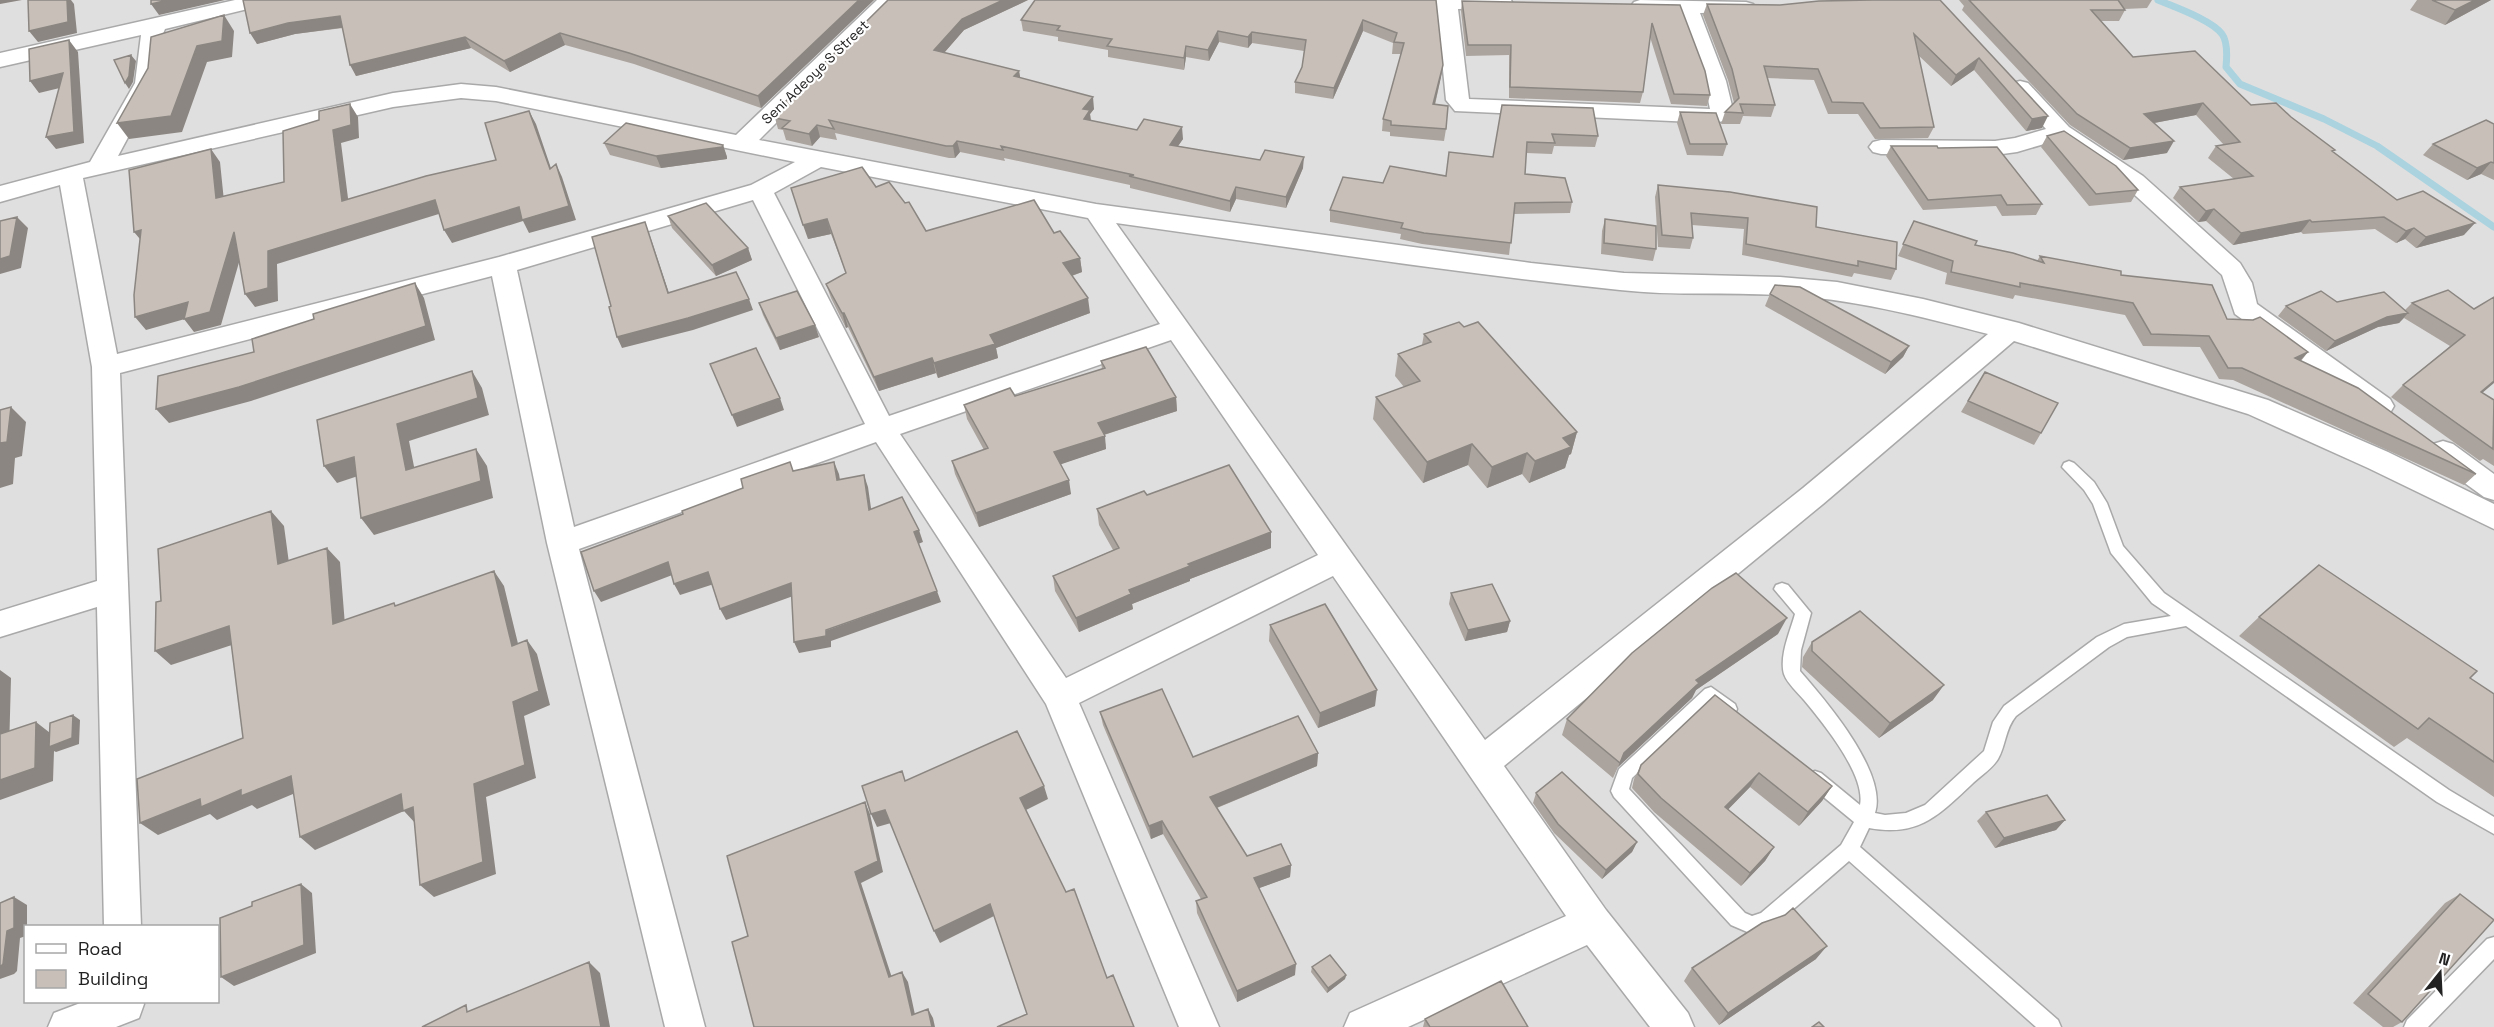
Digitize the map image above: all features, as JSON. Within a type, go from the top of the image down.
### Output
[{"type":"street","points":[[0,60],[261,0]]},
{"type":"street","name":"Seni Adeoye S Street","points":[[741,144],[889,0]]},
{"type":"street","points":[[1317,0],[1490,2],[1525,5]]},
{"type":"street","points":[[1447,2],[1457,100],[1463,106],[1715,116],[1722,110],[1715,81],[1688,6]]},
{"type":"street","points":[[1618,6],[1765,8]]},
{"type":"street","points":[[122,925],[106,367],[85,171],[146,83],[149,41],[154,29],[144,28]]},
{"type":"street","points":[[2007,74],[2061,132],[2134,181],[2230,269],[2239,279],[2244,308],[2398,420]]},
{"type":"street","points":[[0,194],[85,171],[393,100],[461,91],[496,94],[1096,212],[1601,279],[1780,286],[1836,291],[1923,308],[2010,330],[2258,407],[2378,460],[2494,517]]},
{"type":"street","points":[[1881,147],[1995,148],[2017,146],[2061,132]]},
{"type":"street","points":[[106,367],[503,265],[760,190],[818,159]]},
{"type":"street","points":[[760,190],[882,429],[1060,697],[1199,1027]]},
{"type":"street","points":[[1096,212],[1593,923],[1674,1027]]},
{"type":"street","points":[[503,265],[562,543],[686,1027]]},
{"type":"street","points":[[562,543],[882,429],[1177,328]]},
{"type":"street","points":[[1481,764],[1813,496],[2010,330]]},
{"type":"street","points":[[2427,440],[2494,489]]},
{"type":"street","points":[[1060,697],[1338,559]]},
{"type":"street","points":[[0,624],[113,589]]},
{"type":"street","points":[[1364,1027],[1593,923]]},
{"type":"street","points":[[68,1027],[126,1011]]},
{"type":"lane","points":[[2070,467],[2089,486],[2100,503],[2116,549],[2158,598],[2443,796],[2494,826]]},
{"type":"lane","points":[[1742,719],[1711,694],[1625,774],[1620,790],[1738,919],[1752,925],[1767,920],[1849,849],[1863,819],[1870,796],[1865,777],[1820,705],[1792,673],[1793,650],[1803,613],[1782,589]]},
{"type":"lane","points":[[1803,769],[1863,819],[1885,823],[1907,821],[1931,812],[1991,755],[2001,722],[2010,711],[2114,636],[2124,631],[2188,619]]},
{"type":"lane","points":[[1849,849],[2051,1027]]},
{"type":"lane","points":[[2414,1027],[2494,946]]},
{"type":"shaded area","points":[[0,0],[2494,0],[2494,1027],[0,1027]]},
{"type":"building","points":[[28,0],[67,0],[68,22],[29,31]]},
{"type":"building","points":[[151,0],[168,0],[151,4]]},
{"type":"building","points":[[243,0],[859,0],[758,96],[629,53],[560,33],[504,61],[465,37],[350,65],[340,16],[288,23],[250,33]]},
{"type":"building","points":[[888,0],[1003,0],[962,19],[934,50],[1019,71],[1014,76],[1093,97],[1083,109],[1090,110],[1084,119],[1137,130],[1144,119],[1182,127],[1170,145],[1260,160],[1265,150],[1304,157],[1286,197],[1236,187],[1230,201],[1129,176],[1134,175],[1001,146],[1003,150],[957,141],[953,146],[946,146],[829,120],[834,129],[817,125],[809,134],[782,128],[790,121],[775,118],[783,108],[780,107]]},
{"type":"building","points":[[1035,0],[1436,0],[1443,65],[1433,104],[1448,106],[1446,129],[1391,125],[1391,121],[1383,119],[1404,43],[1394,42],[1397,33],[1363,20],[1334,88],[1295,82],[1302,67],[1306,40],[1252,32],[1248,37],[1218,31],[1208,50],[1186,46],[1184,58],[1107,46],[1112,39],[1057,30],[1060,26],[1021,20]]},
{"type":"building","points":[[1940,0],[2048,116],[2032,119],[1979,58],[1956,75],[1914,34],[1934,127],[1880,128],[1863,103],[1832,102],[1818,69],[1764,66],[1775,105],[1740,104],[1743,113],[1725,112],[1739,98],[1732,69],[1707,4],[1780,5],[1819,1]]},
{"type":"building","points":[[1969,0],[2118,0],[2125,10],[2091,10],[2133,57],[2195,51],[2251,105],[2276,103],[2335,150],[2332,151],[2397,200],[2423,191],[2475,223],[2426,237],[2414,228],[2406,231],[2384,217],[2312,222],[2310,220],[2241,233],[2214,209],[2206,211],[2180,187],[2253,176],[2216,146],[2240,142],[2203,103],[2144,114],[2174,141],[2130,148],[2077,114]]},
{"type":"building","points":[[2432,0],[2475,0],[2455,10]]},
{"type":"building","points":[[1462,1],[1680,5],[1705,71],[1710,95],[1674,94],[1652,23],[1643,92],[1510,87],[1511,45],[1468,45]]},
{"type":"building","points":[[224,15],[222,41],[197,46],[171,116],[117,123],[148,68],[151,37]]},
{"type":"building","points":[[69,40],[74,132],[46,137],[63,73],[30,81],[29,49]]},
{"type":"building","points":[[131,55],[129,76],[125,83],[114,60]]},
{"type":"building","points":[[350,104],[351,125],[333,130],[342,201],[426,176],[496,160],[485,123],[529,111],[550,169],[556,164],[569,206],[522,220],[519,207],[444,230],[435,200],[268,251],[268,288],[245,294],[234,232],[210,312],[184,319],[188,302],[135,317],[134,295],[141,230],[134,232],[129,170],[211,149],[216,198],[284,182],[283,131],[319,120],[319,111]]},
{"type":"building","points":[[1502,105],[1593,108],[1598,136],[1552,134],[1555,143],[1527,142],[1525,174],[1565,178],[1572,202],[1515,203],[1511,243],[1424,233],[1401,228],[1403,223],[1330,210],[1343,177],[1383,183],[1390,166],[1446,176],[1449,152],[1493,157]]},
{"type":"building","points":[[1680,112],[1716,113],[1727,144],[1690,144]]},
{"type":"building","points":[[2486,120],[2494,124],[2494,163],[2491,162],[2477,168],[2433,144]]},
{"type":"building","points":[[626,123],[723,145],[722,147],[656,156],[604,143]]},
{"type":"building","points":[[2064,131],[2116,166],[2138,190],[2096,194],[2047,136]]},
{"type":"building","points":[[1891,146],[1997,147],[2042,204],[2007,205],[2001,195],[1928,200]]},
{"type":"building","points":[[862,167],[876,187],[889,182],[905,203],[909,202],[926,231],[1034,200],[1054,233],[1060,231],[1080,258],[1063,263],[1088,298],[990,335],[995,344],[934,363],[932,358],[874,377],[844,313],[826,284],[846,273],[827,219],[803,225],[791,188]]},
{"type":"building","points":[[1658,185],[1730,192],[1817,207],[1816,227],[1897,242],[1896,269],[1858,261],[1858,266],[1746,244],[1748,218],[1691,213],[1693,238],[1662,235]]},
{"type":"building","points":[[706,203],[748,248],[712,265],[668,216]]},
{"type":"building","points":[[17,217],[10,256],[0,259],[0,221]]},
{"type":"building","points":[[1605,219],[1656,226],[1656,249],[1604,243]]},
{"type":"building","points":[[1914,221],[1977,241],[1975,245],[2013,253],[2044,263],[2040,256],[2121,271],[2121,275],[2212,285],[2227,319],[2253,320],[2260,317],[2308,352],[2295,358],[2358,388],[2476,474],[2242,368],[2228,368],[2209,336],[2151,334],[2133,303],[2020,283],[2020,287],[1951,272],[1953,261],[1903,244]]},
{"type":"building","points":[[645,222],[668,293],[736,272],[749,299],[617,337],[592,237]]},
{"type":"building","points":[[415,283],[426,326],[239,387],[156,409],[158,376],[254,352],[252,339],[314,319],[313,314]]},
{"type":"building","points":[[1775,285],[1800,287],[1909,346],[1891,362],[1770,294]]},
{"type":"building","points":[[2448,290],[2474,309],[2494,297],[2494,381],[2481,392],[2494,400],[2493,449],[2403,385],[2465,335],[2412,303]]},
{"type":"building","points":[[797,291],[815,325],[776,338],[759,303]]},
{"type":"building","points":[[2321,291],[2337,302],[2384,292],[2408,313],[2387,317],[2335,341],[2286,306]]},
{"type":"building","points":[[1459,322],[1464,327],[1478,322],[1577,432],[1563,438],[1571,447],[1535,461],[1527,453],[1492,467],[1472,444],[1427,462],[1376,397],[1420,381],[1398,354],[1431,342],[1424,334]]},
{"type":"building","points":[[1146,347],[1176,397],[1098,423],[1105,436],[1054,452],[1069,480],[976,513],[952,461],[988,448],[964,405],[1010,388],[1015,396],[1105,368],[1101,361]]},
{"type":"building","points":[[756,348],[780,398],[732,415],[710,364]]},
{"type":"building","points":[[472,371],[478,398],[397,424],[406,470],[476,449],[481,481],[361,518],[354,457],[324,466],[317,420]]},
{"type":"building","points":[[1985,372],[2058,403],[2041,433],[1968,401]]},
{"type":"building","points":[[11,407],[7,442],[0,443],[0,410]]},
{"type":"building","points":[[790,462],[793,471],[834,462],[837,480],[864,475],[869,510],[902,497],[919,530],[914,532],[937,591],[826,630],[826,636],[794,642],[791,583],[720,609],[708,572],[674,584],[668,562],[594,591],[581,552],[683,514],[682,511],[743,488],[741,479]]},
{"type":"building","points":[[1229,465],[1271,532],[1129,590],[1131,594],[1076,618],[1053,576],[1119,548],[1097,509],[1144,491],[1147,495]]},
{"type":"building","points":[[271,511],[278,564],[327,548],[333,624],[394,603],[395,606],[494,571],[512,646],[527,640],[539,691],[513,702],[525,765],[474,784],[483,862],[420,885],[413,807],[403,811],[401,794],[300,837],[291,776],[241,796],[241,790],[201,807],[200,799],[140,823],[137,779],[243,738],[229,626],[155,651],[156,602],[161,601],[158,549]]},
{"type":"building","points":[[2319,565],[2477,671],[2470,678],[2494,694],[2494,762],[2429,718],[2418,729],[2259,617]]},
{"type":"building","points":[[1736,573],[1787,618],[1696,680],[1699,683],[1624,753],[1620,763],[1567,719],[1632,653],[1712,588]]},
{"type":"building","points":[[1492,584],[1510,621],[1468,630],[1451,593]]},
{"type":"building","points":[[1325,604],[1377,690],[1320,713],[1270,625]]},
{"type":"building","points":[[1860,611],[1944,685],[1890,723],[1812,651],[1812,642]]},
{"type":"building","points":[[1162,689],[1193,757],[1298,716],[1318,753],[1210,797],[1247,856],[1281,844],[1291,865],[1254,878],[1296,964],[1237,991],[1196,901],[1207,897],[1162,821],[1149,826],[1100,712]]},
{"type":"building","points":[[1715,695],[1832,786],[1808,812],[1759,773],[1725,807],[1774,847],[1750,873],[1661,798],[1638,774],[1641,765]]},
{"type":"building","points":[[73,715],[72,738],[49,747],[50,723]]},
{"type":"building","points":[[36,722],[35,768],[0,780],[0,734]]},
{"type":"building","points":[[1017,731],[1044,786],[1020,798],[1066,892],[1074,889],[1107,978],[1113,975],[1134,1027],[997,1027],[1027,1014],[990,904],[934,931],[885,810],[871,814],[862,786],[902,771],[905,781]]},
{"type":"building","points":[[1562,772],[1637,842],[1606,870],[1558,824],[1536,793]]},
{"type":"building","points":[[2047,795],[2065,820],[2004,838],[1986,812]]},
{"type":"building","points":[[865,802],[878,861],[855,872],[889,977],[902,972],[912,1015],[928,1009],[932,1027],[754,1027],[732,942],[748,936],[727,856]]},
{"type":"building","points":[[301,884],[304,945],[221,977],[220,918],[252,906],[252,902]]},
{"type":"building","points":[[2460,894],[2494,920],[2402,1022],[2368,994]]},
{"type":"building","points":[[14,897],[14,928],[7,931],[3,964],[0,967],[0,903]]},
{"type":"building","points":[[1793,908],[1827,946],[1728,1013],[1692,968],[1762,923],[1785,915]]},
{"type":"building","points":[[1330,955],[1346,975],[1328,988],[1312,967]]},
{"type":"building","points":[[589,962],[601,1027],[422,1027],[466,1005],[467,1012]]},
{"type":"building","points":[[1501,981],[1528,1027],[1430,1027],[1425,1019]]},
{"type":"building","points":[[1819,1022],[1824,1027],[1812,1027]]},
{"type":"waterway","points":[[2158,0],[2192,14],[2222,34],[2227,54],[2226,67],[2240,84],[2324,119],[2377,146],[2494,227]]}]
